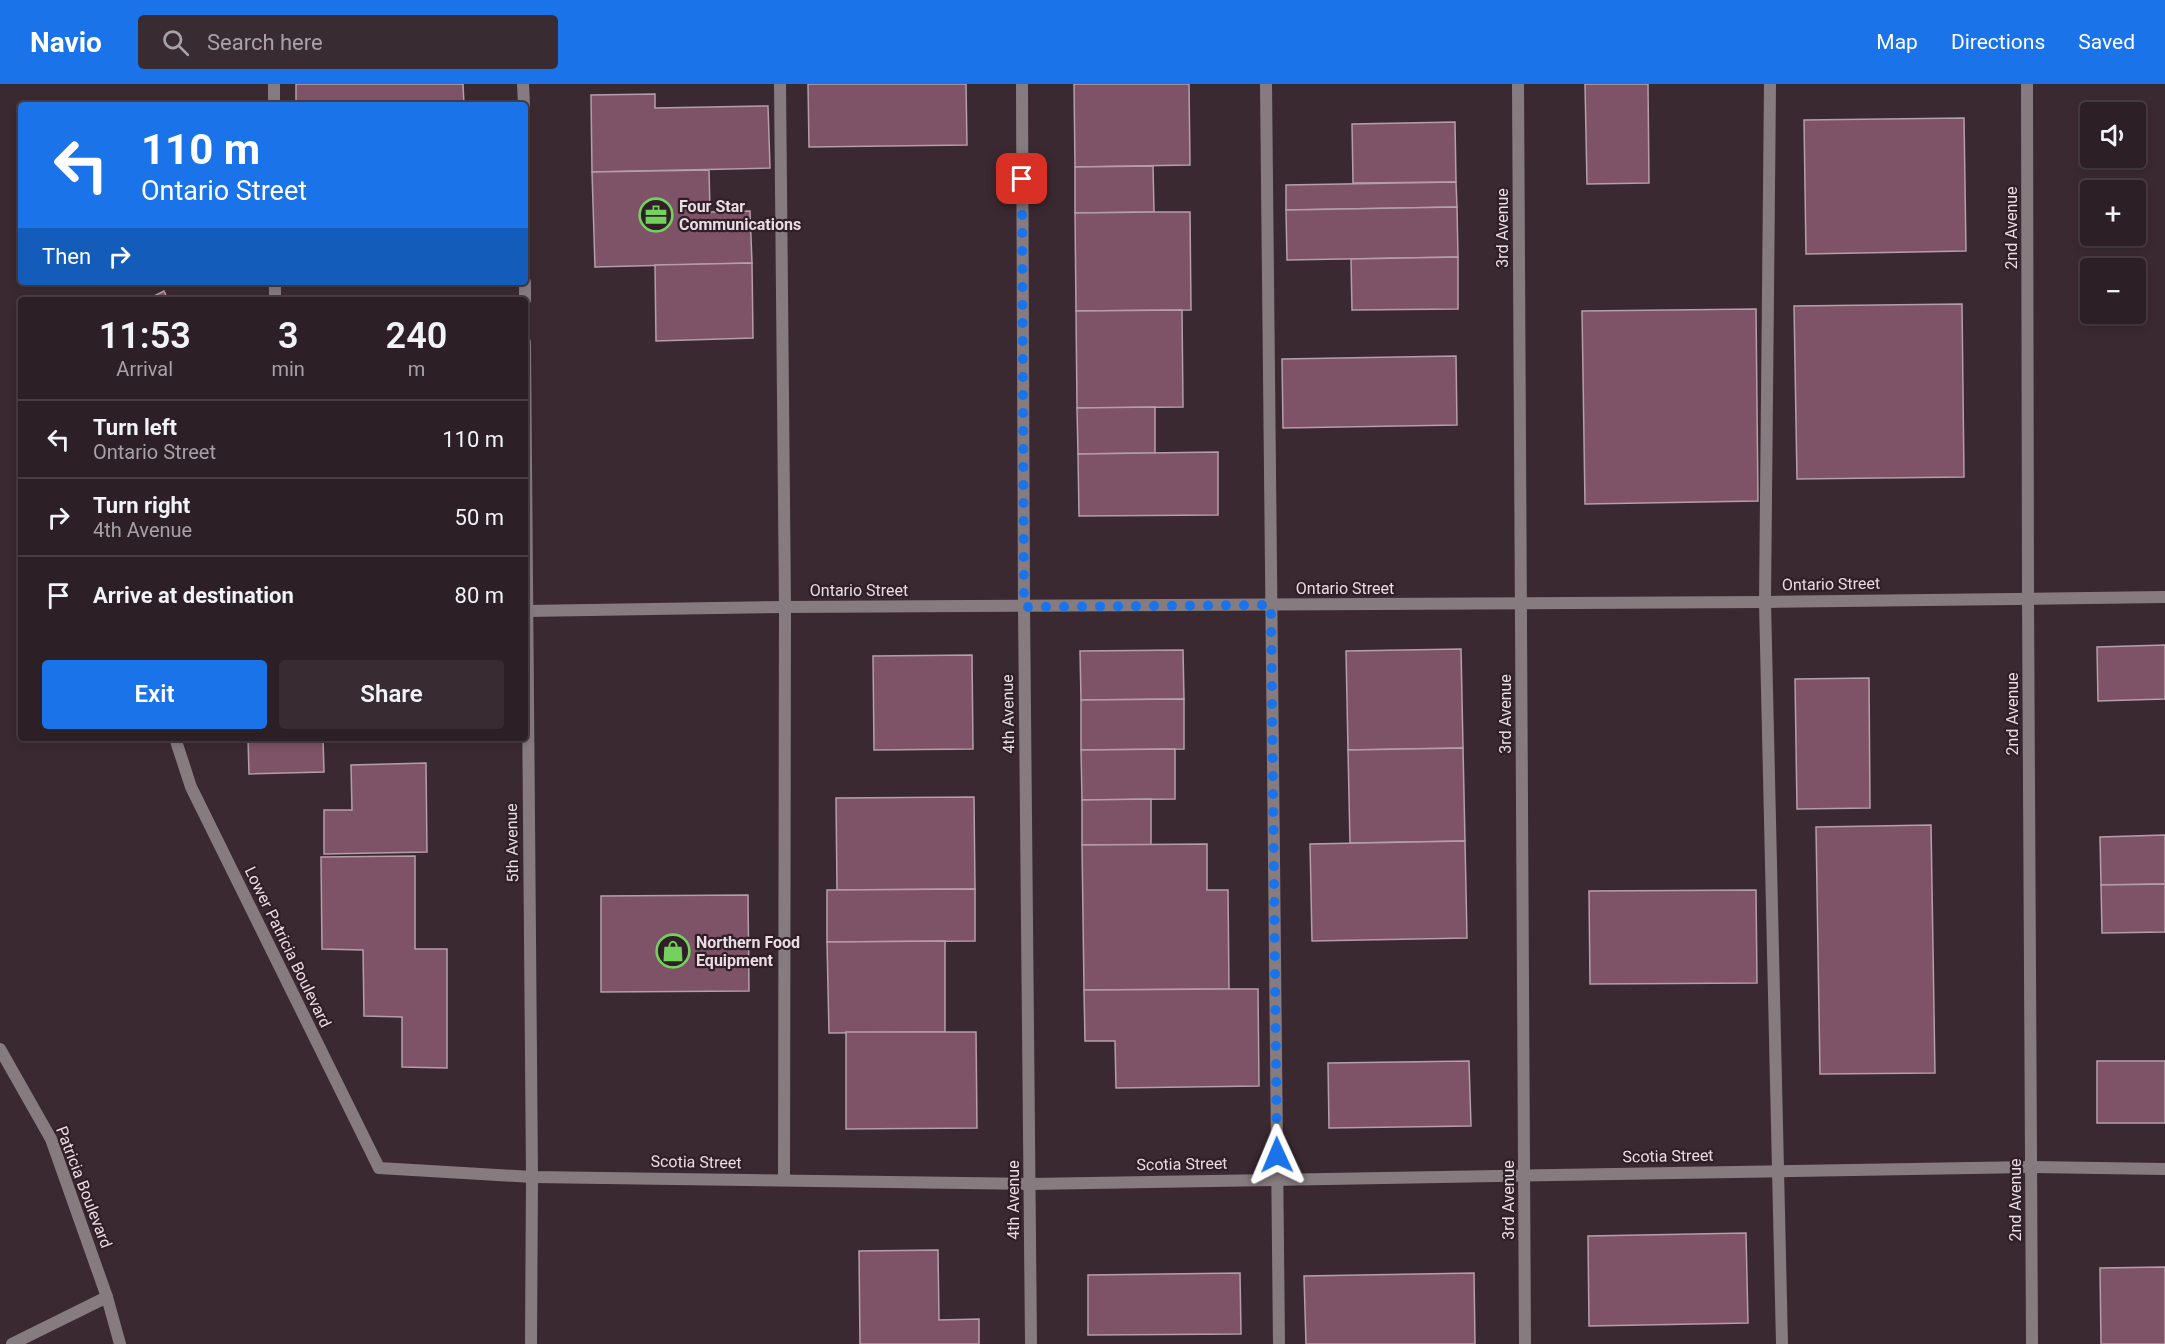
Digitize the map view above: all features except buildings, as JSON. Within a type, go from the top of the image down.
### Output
[{"type":"street","points":[[274,84],[274,102]]},
{"type":"street","points":[[524,84],[524,102]]},
{"type":"street","points":[[780,84],[785,607],[784,1180]]},
{"type":"street","name":"4th Avenue","points":[[1022,84],[1031,1344]]},
{"type":"street","points":[[1266,84],[1279,1344]]},
{"type":"street","name":"3rd Avenue","points":[[1518,84],[1525,1344]]},
{"type":"street","points":[[1770,84],[1765,602],[1782,1344]]},
{"type":"street","name":"2nd Avenue","points":[[2027,84],[2032,1344]]},
{"type":"street","name":"Ontario Street","points":[[528,611],[2165,597]]},
{"type":"street","name":"Lower Patricia Boulevard","points":[[176,741],[191,787],[379,1168]]},
{"type":"street","name":"5th Avenue","points":[[527,741],[532,1177],[531,1344]]},
{"type":"street","name":"Patricia Boulevard","points":[[0,1049],[51,1139],[107,1297],[120,1344]]},
{"type":"street","name":"Scotia Street","points":[[379,1168],[532,1177],[1030,1184],[2031,1167],[2165,1169]]},
{"type":"street","points":[[12,1344],[107,1297]]},
{"type":"place","name":"Four Star Communications","points":[[656,215]]},
{"type":"place","name":"Northern Food Equipment","points":[[673,951]]},
{"type":"route","points":[[1022,179],[1024,607],[1271,605],[1277,1155]]}]
